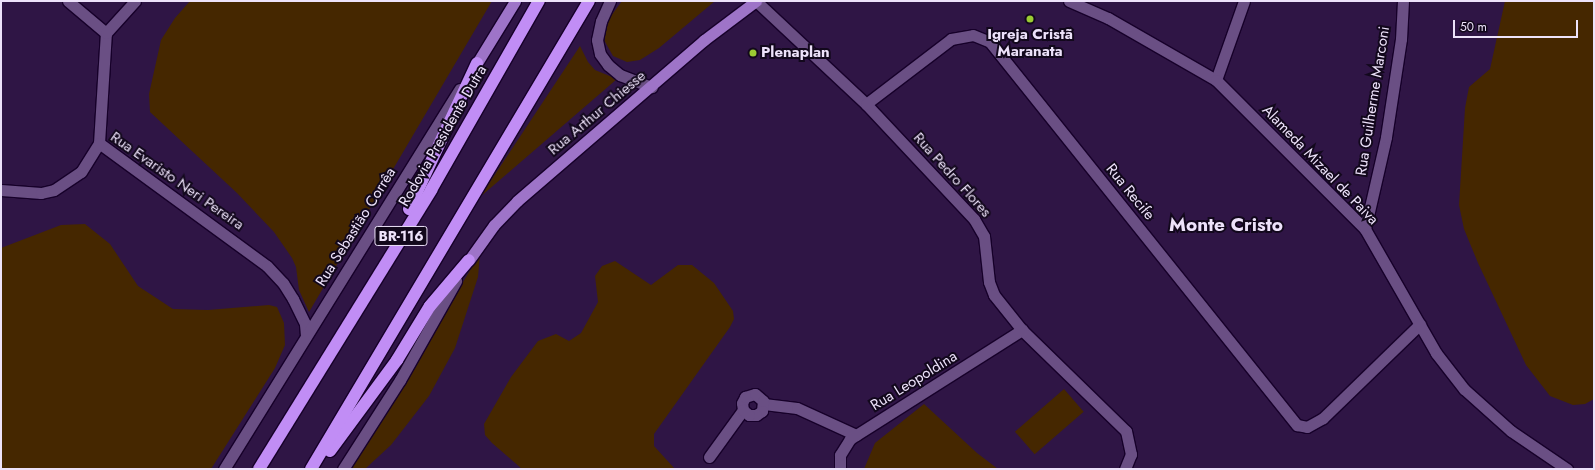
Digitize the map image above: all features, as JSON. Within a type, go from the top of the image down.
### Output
[{"type":"highway","name":"Rodovia Presidente Dutra","points":[[259,469],[348,321],[431,190],[539,1]]},
{"type":"highway","name":"BR-116","points":[[311,469],[589,1]]},
{"type":"highway","points":[[348,321],[364,284],[417,196],[477,63]]},
{"type":"highway","points":[[319,469],[330,449],[397,360],[430,306],[469,260]]},
{"type":"main road","name":"Rua Sebastião Corrêa","points":[[477,63],[515,1]]},
{"type":"main road","name":"Rua Arthur Chiesse","points":[[469,260],[494,225],[517,201],[652,87],[704,40],[756,1]]},
{"type":"street","points":[[68,1],[106,33]]},
{"type":"street","points":[[99,142],[106,33],[135,1]]},
{"type":"street","points":[[610,1],[601,21],[597,40],[600,54],[608,65],[620,75],[652,87]]},
{"type":"street","name":"Rua Pedro Flores","points":[[756,1],[866,104],[974,219],[984,236],[991,288],[1022,330],[1126,431],[1131,454],[1125,469]]},
{"type":"street","name":"Alameda Mizael de Paiva","points":[[1069,1],[1108,18],[1216,80],[1364,229],[1436,354],[1464,389],[1511,431],[1567,469]]},
{"type":"street","points":[[1216,80],[1244,1]]},
{"type":"street","name":"Rua Guilherme Marconi","points":[[1364,229],[1386,137],[1401,38],[1403,1]]},
{"type":"street","name":"Rua Recife","points":[[866,104],[951,39],[973,35],[990,42],[1297,425],[1307,427],[1323,418],[1420,324]]},
{"type":"street","name":"Rua Sebastião Corrêa","points":[[224,469],[477,63]]},
{"type":"street","name":"Rua Evaristo Neri Pereira","points":[[1,190],[41,193],[54,190],[81,172],[99,142],[267,266],[283,283],[293,299],[305,324],[306,336]]},
{"type":"street","points":[[344,469],[400,380],[469,260]]},
{"type":"street","name":"Rua Leopoldina","points":[[840,469],[840,455],[843,446],[856,435],[1022,330]]},
{"type":"street","points":[[709,456],[743,410],[743,399],[748,394],[759,395],[764,404],[762,411],[756,415],[748,415],[743,410]]},
{"type":"street","points":[[764,404],[797,408],[856,435]]},
{"type":"shaded area","points":[[190,1],[492,1],[309,312],[299,290],[296,267],[292,258],[274,232],[237,193],[150,112],[149,94],[161,40],[175,18]]},
{"type":"shaded area","points":[[622,1],[715,1],[659,48],[640,60],[627,62],[613,56],[604,40],[608,20]]},
{"type":"shaded area","points":[[1505,1],[1594,1],[1594,399],[1585,404],[1573,405],[1550,396],[1526,365],[1478,263],[1464,229],[1459,205],[1465,108],[1469,87],[1490,69]]},
{"type":"shaded area","points":[[580,46],[588,62],[595,70],[617,79],[480,197]]},
{"type":"shaded area","points":[[85,224],[110,244],[138,286],[173,309],[208,310],[269,305],[277,307],[284,323],[285,345],[275,368],[211,469],[1,469],[1,248],[61,225]]},
{"type":"shaded area","points":[[480,254],[478,277],[455,348],[429,396],[391,445],[365,469],[349,469]]},
{"type":"shaded area","points":[[615,261],[651,285],[678,265],[692,265],[714,283],[733,311],[734,319],[730,327],[654,434],[654,446],[675,469],[522,469],[485,435],[484,424],[511,377],[538,341],[556,334],[569,341],[581,333],[598,302],[595,276],[602,266]]},
{"type":"shaded area","points":[[1064,389],[1084,412],[1035,454],[1015,432]]},
{"type":"shaded area","points":[[924,404],[977,453],[998,469],[864,469],[875,443]]},
{"type":"place","name":"Igreja Cristã Maranata","points":[[1030,19]]},
{"type":"place","name":"Plenaplan","points":[[753,53]]},
{"type":"district","name":"Monte Cristo","points":[[1226,225]]}]
